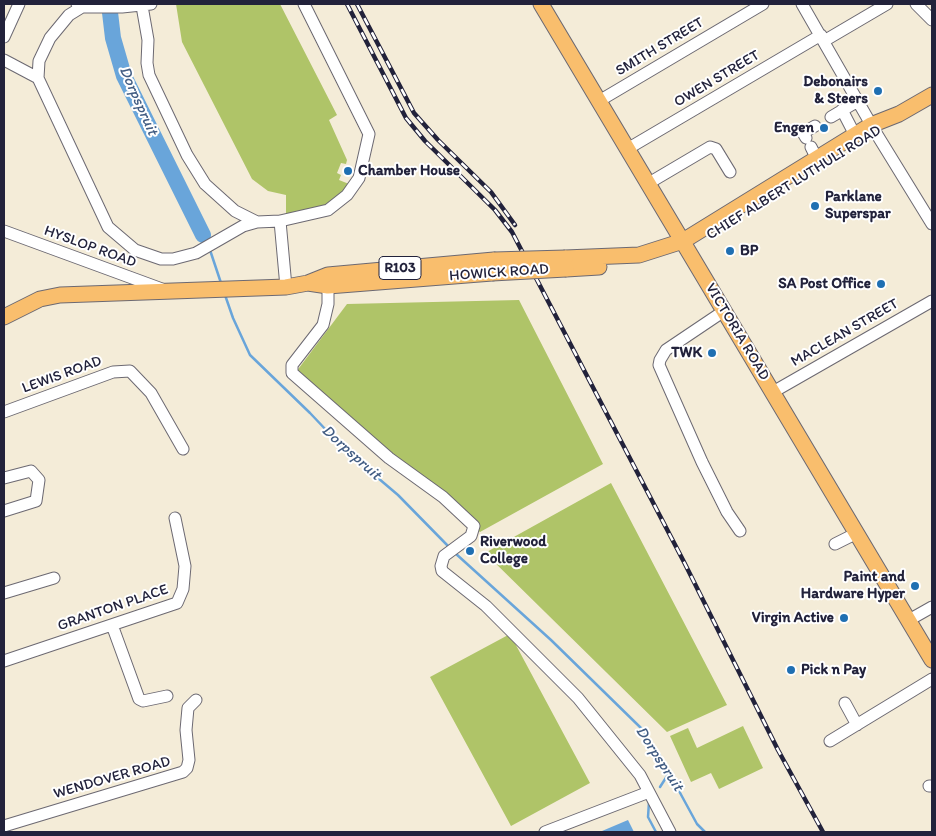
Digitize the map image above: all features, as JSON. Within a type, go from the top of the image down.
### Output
[{"type":"main road","name":"VICTORIA ROAD","points":[[541,4],[932,660]]},
{"type":"main road","name":"CHIEF ALBERT LUTHULI ROAD","points":[[685,246],[874,129],[932,97]]},
{"type":"main road","name":"CHIEF ALBERT LUTHULI ROAD","points":[[685,246],[811,148],[874,129]]},
{"type":"main road","name":"HOWICK ROAD","points":[[4,317],[40,299],[60,296],[286,287],[308,283],[493,266],[565,263],[640,264],[664,259],[685,246]]},
{"type":"street","points":[[4,37],[19,4]]},
{"type":"street","points":[[257,222],[235,211],[205,184],[187,155],[149,75],[146,5],[122,7],[83,6],[69,15],[50,38],[39,61],[38,78],[108,227],[135,250],[161,259],[186,257],[208,247],[243,226],[257,222],[280,221],[328,210],[340,202],[359,178],[370,134],[304,4]]},
{"type":"street","name":"SMITH STREET","points":[[599,101],[763,4]]},
{"type":"street","points":[[802,4],[874,129],[932,224]]},
{"type":"street","name":"OWEN STREET","points":[[628,148],[822,38],[887,4]]},
{"type":"street","points":[[916,4],[932,20]]},
{"type":"street","points":[[4,60],[38,78]]},
{"type":"street","points":[[831,117],[858,101]]},
{"type":"street","points":[[842,110],[856,135]]},
{"type":"street","points":[[811,148],[803,132],[815,126]]},
{"type":"street","points":[[649,183],[710,147],[716,148],[730,172]]},
{"type":"street","points":[[280,221],[286,287]]},
{"type":"street","name":"HYSLOP ROAD","points":[[4,231],[166,291]]},
{"type":"street","points":[[328,281],[328,304],[323,324],[292,365],[292,373],[389,458],[443,498],[474,526],[473,534],[444,556],[441,566],[442,572],[486,606],[578,698],[640,775],[670,832]]},
{"type":"street","name":"MACLEAN STREET","points":[[773,392],[932,301]]},
{"type":"street","points":[[724,311],[663,353],[659,365],[702,462],[727,512],[740,530]]},
{"type":"street","name":"LEWIS ROAD","points":[[4,412],[113,372],[131,371],[151,393],[183,449]]},
{"type":"street","points":[[4,478],[26,471],[35,474],[39,480],[36,501],[4,511]]},
{"type":"street","name":"GRANTON PLACE","points":[[4,661],[173,605],[180,600],[185,580],[185,566],[175,518]]},
{"type":"street","points":[[835,544],[857,533]]},
{"type":"street","points":[[4,593],[54,578]]},
{"type":"street","points":[[909,620],[932,607]]},
{"type":"street","points":[[112,625],[139,699],[143,701],[167,696]]},
{"type":"street","points":[[830,742],[932,679]]},
{"type":"street","name":"WENDOVER ROAD","points":[[4,826],[183,772],[187,768],[189,760],[186,730],[188,708],[196,700]]},
{"type":"street","points":[[845,703],[857,724]]},
{"type":"street","points":[[550,831],[649,792]]},
{"type":"green space","points":[[176,4],[280,4],[337,115],[329,120],[347,160],[346,164],[341,163],[337,173],[341,175],[339,180],[349,184],[346,190],[326,209],[286,215],[286,195],[268,191],[252,179],[182,42]]},
{"type":"green space","points":[[519,300],[603,464],[480,532],[296,372],[347,304]]},
{"type":"green space","points":[[611,483],[727,705],[667,732],[485,553]]},
{"type":"green space","points":[[510,634],[590,783],[511,826],[430,677]]},
{"type":"green space","points":[[743,726],[763,768],[719,789],[711,773],[691,782],[670,736],[688,728],[697,748]]},
{"type":"water","points":[[628,820],[634,832],[602,832],[602,831]]},
{"type":"waterway","name":"Dorpspruit","points":[[109,4],[113,38],[124,76],[203,235]]},
{"type":"waterway","name":"Dorpspruit","points":[[203,235],[206,243]]},
{"type":"waterway","name":"Dorpspruit","points":[[210,250],[221,283]]},
{"type":"waterway","name":"Dorpspruit","points":[[225,295],[250,355],[345,450],[398,495],[449,547]]},
{"type":"waterway","name":"Dorpspruit","points":[[455,553],[551,640],[642,729],[660,756],[697,824],[705,832]]},
{"type":"waterway","points":[[660,787],[669,773]]},
{"type":"waterway","points":[[649,802],[648,817],[656,832]]},
{"type":"railway","points":[[347,4],[406,118],[425,141],[495,210],[512,232],[684,562],[778,750],[823,832]]},
{"type":"railway","points":[[357,4],[414,113],[438,140],[491,192],[515,225]]},
{"type":"place","name":"Debonairs & Steers","points":[[878,91]]},
{"type":"place","name":"Engen","points":[[824,128]]},
{"type":"place","name":"Chamber House","points":[[348,171]]},
{"type":"place","name":"Parklane Superspar","points":[[815,206]]},
{"type":"place","name":"BP","points":[[730,251]]},
{"type":"place","name":"SA Post Office","points":[[881,284]]},
{"type":"place","name":"TWK","points":[[712,353]]},
{"type":"place","name":"Riverwood College","points":[[470,551]]},
{"type":"place","name":"Paint and Hardware Hyper","points":[[915,586]]},
{"type":"place","name":"Virgin Active","points":[[844,618]]},
{"type":"place","name":"Pick n Pay","points":[[791,670]]}]
